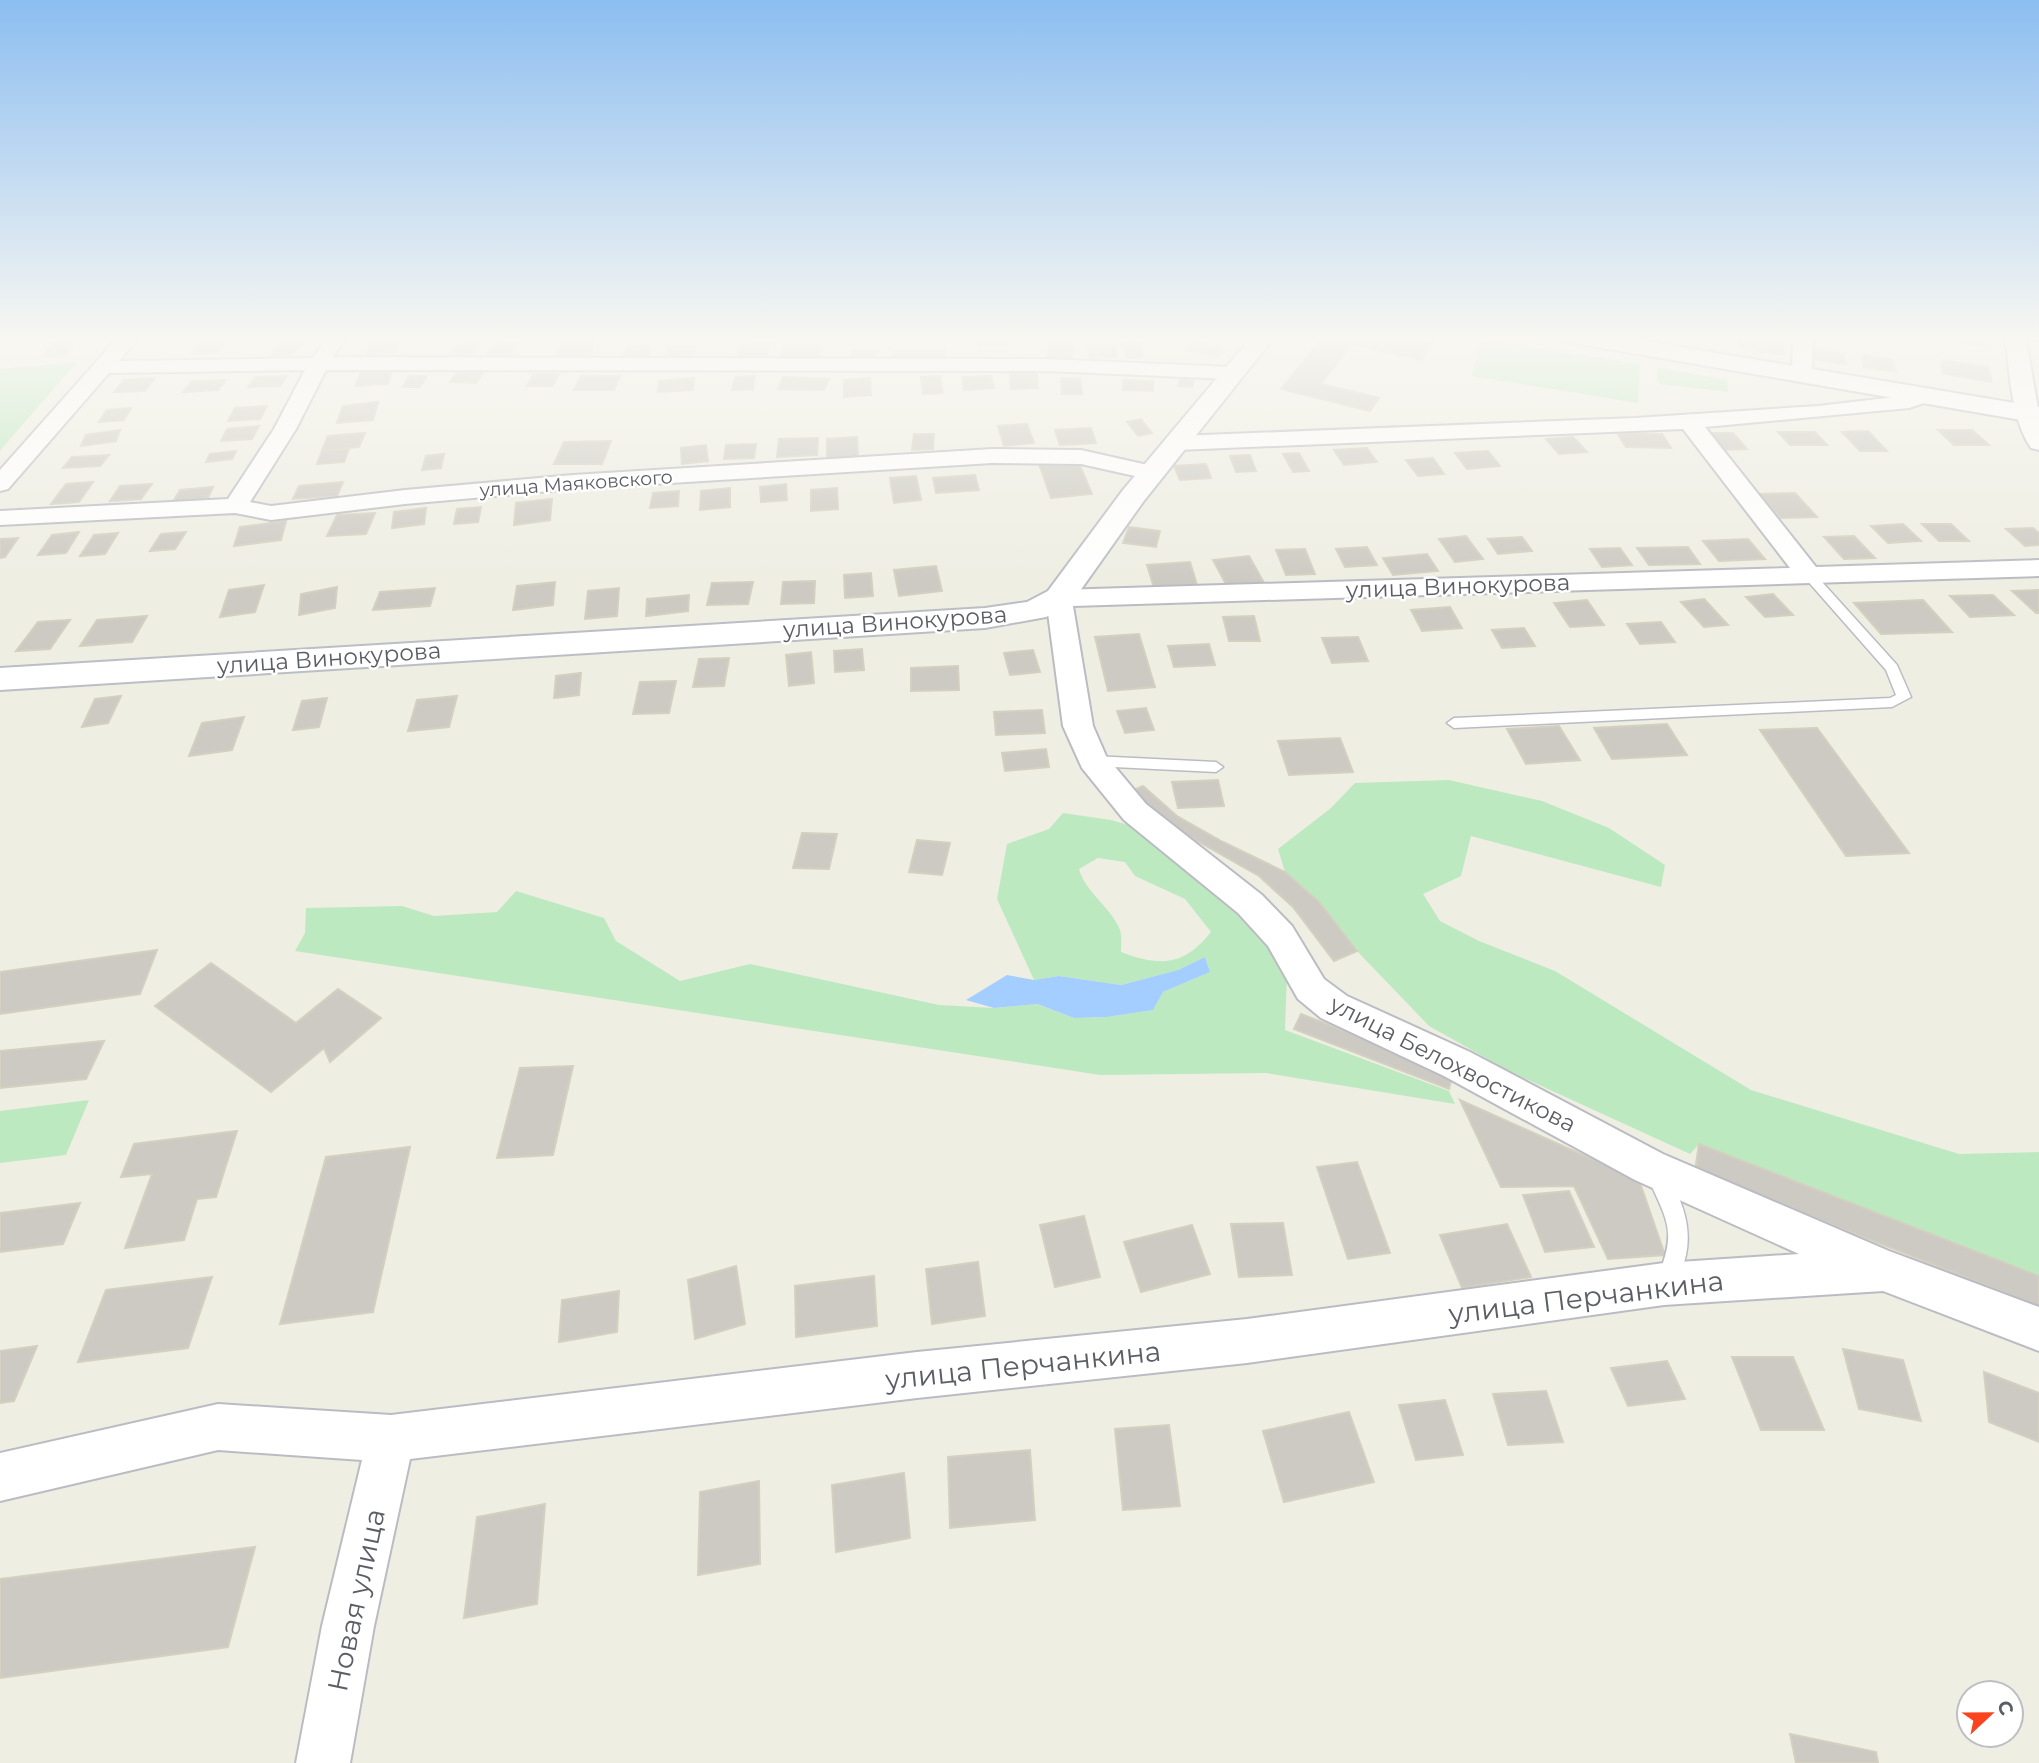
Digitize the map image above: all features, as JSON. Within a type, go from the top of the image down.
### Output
[{"type":"main road","points":[[1059,598],[1197,417]]},
{"type":"main road","name":"улица Винокурова","points":[[0,679],[985,618],[1035,610],[1059,598]]},
{"type":"street","points":[[0,484],[59,417]]},
{"type":"street","points":[[234,506],[291,417]]},
{"type":"street","points":[[1178,443],[1763,417]]},
{"type":"street","points":[[2035,417],[2039,443]]},
{"type":"street","points":[[1689,422],[1809,575]]},
{"type":"street","name":"улица Маяковского","points":[[0,518],[234,506],[271,513],[405,497],[573,482],[992,456],[1081,457],[1153,473]]},
{"type":"street","name":"улица Винокурова","points":[[1059,598],[2039,568]]},
{"type":"street","name":"улица Белохвостикова","points":[[1059,598],[1078,726],[1093,761],[1135,812],[1250,904],[1280,936],[1311,989],[1334,1007],[1457,1063],[1649,1167],[1883,1270]]},
{"type":"street","name":"улица Перчанкина","points":[[0,1477],[218,1427],[391,1438],[917,1375],[1247,1341],[1664,1283],[1883,1270],[2039,1329]]},
{"type":"street","name":"Новая улица","points":[[323,1763],[348,1626],[391,1438]]},
{"type":"lane","points":[[1454,723],[1892,702],[1904,697],[1892,668],[1809,575]]},
{"type":"lane","points":[[1093,761],[1216,767]]},
{"type":"lane","points":[[1649,1167],[1673,1201],[1679,1235],[1676,1264],[1664,1283]]},
{"type":"green space","points":[[0,417],[29,417],[4,446],[0,451]]},
{"type":"green space","points":[[1449,780],[1542,801],[1609,828],[1665,865],[1661,887],[1471,836],[1461,876],[1423,894],[1440,921],[1479,941],[1555,971],[1751,1090],[1959,1154],[2039,1152],[2039,1276],[1699,1144],[1690,1154],[1511,1072],[1429,1026],[1357,951],[1319,902],[1285,872],[1278,849],[1331,808],[1355,783]]},
{"type":"green space","points":[[1063,813],[1111,820],[1146,830],[1254,922],[1287,972],[1285,1030],[1449,1091],[1455,1104],[1266,1073],[1100,1075],[295,951],[305,933],[306,908],[402,906],[434,916],[497,912],[516,891],[604,918],[616,941],[680,981],[750,964],[939,1005],[994,1008],[1036,1004],[1074,1018],[1107,1017],[1153,1010],[1163,992],[1210,972],[1205,957],[1178,970],[1121,985],[1059,976],[1034,980],[997,899],[1007,844],[1049,829]],"holes":[[[1098,858],[1125,862],[1135,876],[1185,899],[1211,932],[1191,952],[1181,957],[1159,961],[1121,952],[1121,932],[1116,922],[1087,885],[1079,869]]]},
{"type":"green space","points":[[89,1100],[66,1155],[0,1163],[0,1111]]},
{"type":"water","points":[[1205,957],[1210,972],[1163,992],[1153,1010],[1107,1017],[1074,1018],[1037,1004],[994,1008],[966,1000],[1007,975],[1034,980],[1059,976],[1121,985],[1178,970]]},
{"type":"building","points":[[102,417],[126,417],[124,420],[99,422]]},
{"type":"building","points":[[230,417],[261,417],[260,419],[228,421]]},
{"type":"building","points":[[339,417],[374,417],[373,420],[337,423]]},
{"type":"building","points":[[1141,419],[1152,433],[1138,436],[1127,422]]},
{"type":"building","points":[[1027,424],[1034,443],[1004,446],[998,426]]},
{"type":"building","points":[[259,426],[252,439],[221,441],[227,429]]},
{"type":"building","points":[[1091,428],[1096,443],[1060,445],[1055,430]]},
{"type":"building","points":[[120,430],[116,441],[81,446],[86,435]]},
{"type":"building","points":[[1938,430],[1972,430],[1989,445],[1954,445]]},
{"type":"building","points":[[1868,431],[1887,451],[1860,451],[1842,432]]},
{"type":"building","points":[[1778,432],[1815,432],[1827,445],[1790,445]]},
{"type":"building","points":[[365,433],[359,447],[322,450],[328,436]]},
{"type":"building","points":[[1617,433],[1662,434],[1671,448],[1626,447]]},
{"type":"building","points":[[1707,433],[1733,433],[1747,449],[1721,450]]},
{"type":"building","points":[[914,434],[934,434],[933,449],[912,450]]},
{"type":"building","points":[[857,437],[858,457],[827,459],[827,439]]},
{"type":"building","points":[[1573,437],[1587,452],[1559,454],[1546,439]]},
{"type":"building","points":[[818,438],[817,455],[777,457],[779,439]]},
{"type":"building","points":[[611,441],[602,464],[554,464],[564,442]]},
{"type":"building","points":[[756,444],[754,458],[724,459],[726,445]]},
{"type":"building","points":[[706,445],[708,461],[682,464],[681,448]]},
{"type":"building","points":[[1367,448],[1377,462],[1344,465],[1334,450]]},
{"type":"building","points":[[349,449],[344,462],[317,464],[322,451]]},
{"type":"building","points":[[236,451],[232,459],[206,462],[210,454]]},
{"type":"building","points":[[1488,451],[1500,466],[1467,469],[1455,453]]},
{"type":"building","points":[[1299,453],[1309,471],[1293,472],[1283,454]]},
{"type":"building","points":[[444,454],[441,468],[422,470],[426,456]]},
{"type":"building","points":[[109,455],[100,466],[63,468],[72,457]]},
{"type":"building","points":[[1250,455],[1256,471],[1236,472],[1230,456]]},
{"type":"building","points":[[1433,458],[1444,474],[1418,476],[1406,460]]},
{"type":"building","points":[[1078,461],[1092,494],[1051,498],[1039,464]]},
{"type":"building","points":[[1206,464],[1211,478],[1180,480],[1174,466]]},
{"type":"building","points":[[975,475],[979,490],[936,493],[933,478]]},
{"type":"building","points":[[916,476],[921,500],[894,503],[890,478]]},
{"type":"building","points":[[93,482],[79,502],[51,504],[66,484]]},
{"type":"building","points":[[343,482],[337,496],[293,499],[299,486]]},
{"type":"building","points":[[152,484],[141,499],[110,501],[120,486]]},
{"type":"building","points":[[786,484],[787,500],[761,502],[760,487]]},
{"type":"building","points":[[213,487],[207,500],[172,503],[180,490]]},
{"type":"building","points":[[730,488],[730,507],[700,510],[701,491]]},
{"type":"building","points":[[837,488],[838,509],[811,511],[811,490]]},
{"type":"building","points":[[679,491],[678,506],[650,508],[653,493]]},
{"type":"building","points":[[1795,493],[1817,517],[1781,518],[1759,494]]},
{"type":"building","points":[[552,499],[550,520],[514,525],[516,503]]},
{"type":"building","points":[[481,507],[478,522],[454,524],[457,509]]},
{"type":"building","points":[[426,508],[424,524],[392,528],[394,512]]},
{"type":"building","points":[[375,513],[366,534],[327,536],[337,515]]},
{"type":"building","points":[[286,521],[281,540],[234,546],[240,527]]},
{"type":"building","points":[[1903,524],[1921,541],[1888,543],[1871,526]]},
{"type":"building","points":[[1922,524],[1951,524],[1969,541],[1939,541]]},
{"type":"building","points":[[1129,527],[1160,531],[1156,547],[1123,543]]},
{"type":"building","points":[[2033,528],[2039,533],[2039,545],[2025,546],[2006,529]]},
{"type":"building","points":[[79,532],[66,553],[38,555],[52,535]]},
{"type":"building","points":[[186,532],[175,549],[150,551],[161,534]]},
{"type":"building","points":[[118,533],[105,554],[80,556],[94,535]]},
{"type":"building","points":[[1466,536],[1483,559],[1455,562],[1439,539]]},
{"type":"building","points":[[1854,536],[1875,558],[1844,559],[1824,537]]},
{"type":"building","points":[[1522,537],[1532,551],[1498,554],[1488,539]]},
{"type":"building","points":[[18,538],[5,557],[0,558],[0,539]]},
{"type":"building","points":[[1748,539],[1765,559],[1719,561],[1703,541]]},
{"type":"building","points":[[1367,547],[1377,565],[1345,567],[1336,549]]},
{"type":"building","points":[[1688,547],[1700,564],[1649,565],[1637,548]]},
{"type":"building","points":[[1620,548],[1632,565],[1602,567],[1590,549]]},
{"type":"building","points":[[1305,549],[1315,574],[1286,575],[1276,550]]},
{"type":"building","points":[[1427,554],[1438,571],[1393,575],[1383,558]]},
{"type":"building","points":[[1249,556],[1264,583],[1228,588],[1213,560]]},
{"type":"building","points":[[1190,562],[1198,588],[1155,591],[1147,565]]},
{"type":"building","points":[[936,566],[942,591],[899,596],[894,570]]},
{"type":"building","points":[[871,573],[873,596],[845,598],[844,575]]},
{"type":"building","points":[[815,581],[814,603],[781,604],[783,582]]},
{"type":"building","points":[[555,582],[553,605],[513,610],[517,586]]},
{"type":"building","points":[[753,582],[748,604],[707,605],[712,583]]},
{"type":"building","points":[[264,585],[255,612],[220,617],[229,590]]},
{"type":"building","points":[[337,587],[335,608],[299,615],[301,594]]},
{"type":"building","points":[[435,588],[430,606],[373,610],[380,592]]},
{"type":"building","points":[[619,588],[617,616],[585,619],[588,591]]},
{"type":"building","points":[[2039,590],[2039,613],[2012,591]]},
{"type":"building","points":[[1773,594],[1793,615],[1765,617],[1746,597]]},
{"type":"building","points":[[689,595],[688,611],[646,616],[647,599]]},
{"type":"building","points":[[1993,595],[2014,615],[1970,617],[1950,596]]},
{"type":"building","points":[[1704,599],[1728,625],[1704,627],[1681,602]]},
{"type":"building","points":[[1587,600],[1604,625],[1570,627],[1554,603]]},
{"type":"building","points":[[1923,600],[1952,632],[1881,634],[1854,603]]},
{"type":"building","points":[[1450,607],[1462,628],[1422,631],[1411,610]]},
{"type":"building","points":[[147,616],[132,642],[80,646],[97,620]]},
{"type":"building","points":[[1254,616],[1260,641],[1229,641],[1223,617]]},
{"type":"building","points":[[70,620],[50,649],[16,651],[38,622]]},
{"type":"building","points":[[1661,622],[1675,642],[1640,644],[1627,624]]},
{"type":"building","points":[[1524,628],[1535,646],[1502,648],[1492,630]]},
{"type":"building","points":[[1139,634],[1155,687],[1108,691],[1095,637]]},
{"type":"building","points":[[1358,637],[1368,661],[1332,663],[1322,638]]},
{"type":"building","points":[[1209,644],[1215,665],[1174,667],[1168,646]]},
{"type":"building","points":[[862,649],[864,670],[835,672],[834,651]]},
{"type":"building","points":[[1033,650],[1040,672],[1010,675],[1004,653]]},
{"type":"building","points":[[811,652],[814,683],[789,686],[786,655]]},
{"type":"building","points":[[729,658],[724,686],[693,687],[699,659]]},
{"type":"building","points":[[958,666],[959,690],[911,691],[911,668]]},
{"type":"building","points":[[581,673],[579,695],[554,698],[556,676]]},
{"type":"building","points":[[676,681],[669,713],[633,714],[640,682]]},
{"type":"building","points":[[121,696],[108,723],[82,727],[95,699]]},
{"type":"building","points":[[457,696],[449,727],[408,731],[417,700]]},
{"type":"building","points":[[327,698],[319,727],[293,730],[302,701]]},
{"type":"building","points":[[1146,708],[1154,730],[1125,733],[1117,711]]},
{"type":"building","points":[[1042,710],[1045,733],[996,735],[994,712]]},
{"type":"building","points":[[244,717],[232,750],[189,756],[202,723]]},
{"type":"building","points":[[1667,724],[1687,755],[1612,759],[1594,728]]},
{"type":"building","points":[[1559,726],[1580,760],[1526,764],[1507,729]]},
{"type":"building","points":[[1817,728],[1909,853],[1846,856],[1760,730]]},
{"type":"building","points":[[1340,738],[1353,772],[1289,775],[1278,741]]},
{"type":"building","points":[[1046,749],[1049,767],[1005,771],[1002,753]]},
{"type":"building","points":[[1218,780],[1224,806],[1178,808],[1172,782]]},
{"type":"building","points":[[1143,786],[1177,816],[1285,872],[1319,902],[1357,951],[1334,961],[1293,907],[1259,876],[1169,825],[1125,794]]},
{"type":"building","points":[[802,833],[837,834],[829,869],[793,868]]},
{"type":"building","points":[[917,840],[950,843],[942,875],[909,872]]},
{"type":"building","points":[[157,950],[140,994],[0,1014],[0,972]]},
{"type":"building","points":[[211,963],[296,1023],[338,989],[381,1018],[330,1062],[324,1048],[271,1092],[155,1006]]},
{"type":"building","points":[[1301,1014],[1453,1073],[1449,1089],[1294,1029]]},
{"type":"building","points":[[104,1041],[86,1079],[0,1088],[0,1051]]},
{"type":"building","points":[[573,1066],[553,1155],[497,1158],[520,1068]]},
{"type":"building","points":[[1460,1100],[1639,1180],[1665,1255],[1608,1259],[1574,1186],[1501,1187]]},
{"type":"building","points":[[237,1131],[216,1197],[197,1199],[184,1240],[125,1248],[152,1174],[121,1177],[134,1144]]},
{"type":"building","points":[[1699,1144],[2039,1276],[2039,1306],[1695,1171]]},
{"type":"building","points":[[410,1147],[373,1312],[280,1324],[326,1157]]},
{"type":"building","points":[[1357,1162],[1390,1253],[1348,1259],[1317,1167]]},
{"type":"building","points":[[1569,1191],[1594,1247],[1545,1252],[1523,1195]]},
{"type":"building","points":[[80,1203],[63,1244],[0,1252],[0,1213]]},
{"type":"building","points":[[1084,1216],[1100,1277],[1055,1287],[1040,1225]]},
{"type":"building","points":[[1283,1223],[1292,1275],[1239,1277],[1231,1224]]},
{"type":"building","points":[[1507,1224],[1531,1277],[1462,1288],[1440,1235]]},
{"type":"building","points":[[1192,1225],[1210,1274],[1141,1292],[1124,1242]]},
{"type":"building","points":[[978,1262],[985,1316],[932,1324],[926,1269]]},
{"type":"building","points":[[736,1266],[745,1324],[695,1339],[688,1280]]},
{"type":"building","points":[[874,1276],[877,1326],[796,1337],[795,1286]]},
{"type":"building","points":[[212,1277],[188,1348],[78,1362],[106,1290]]},
{"type":"building","points":[[619,1291],[617,1332],[559,1342],[562,1300]]},
{"type":"building","points":[[37,1346],[14,1401],[0,1403],[0,1351]]},
{"type":"building","points":[[1843,1349],[1903,1360],[1921,1421],[1859,1409]]},
{"type":"building","points":[[1732,1357],[1793,1357],[1824,1430],[1761,1430]]},
{"type":"building","points":[[1667,1361],[1685,1399],[1628,1406],[1611,1368]]},
{"type":"building","points":[[1984,1372],[2039,1393],[2039,1442],[1989,1422]]},
{"type":"building","points":[[1546,1391],[1563,1442],[1508,1445],[1493,1394]]},
{"type":"building","points":[[1445,1400],[1463,1455],[1416,1460],[1399,1405]]},
{"type":"building","points":[[1349,1412],[1374,1482],[1284,1502],[1263,1431]]},
{"type":"building","points":[[1169,1425],[1180,1506],[1123,1510],[1115,1429]]},
{"type":"building","points":[[1030,1450],[1035,1520],[950,1528],[948,1457]]},
{"type":"building","points":[[904,1473],[910,1538],[836,1552],[832,1485]]},
{"type":"building","points":[[759,1481],[760,1564],[698,1575],[700,1492]]},
{"type":"building","points":[[545,1504],[537,1604],[464,1618],[477,1517]]},
{"type":"building","points":[[255,1547],[228,1647],[0,1678],[0,1579]]},
{"type":"building","points":[[1790,1734],[1876,1752],[1878,1763],[1796,1763]]}]
